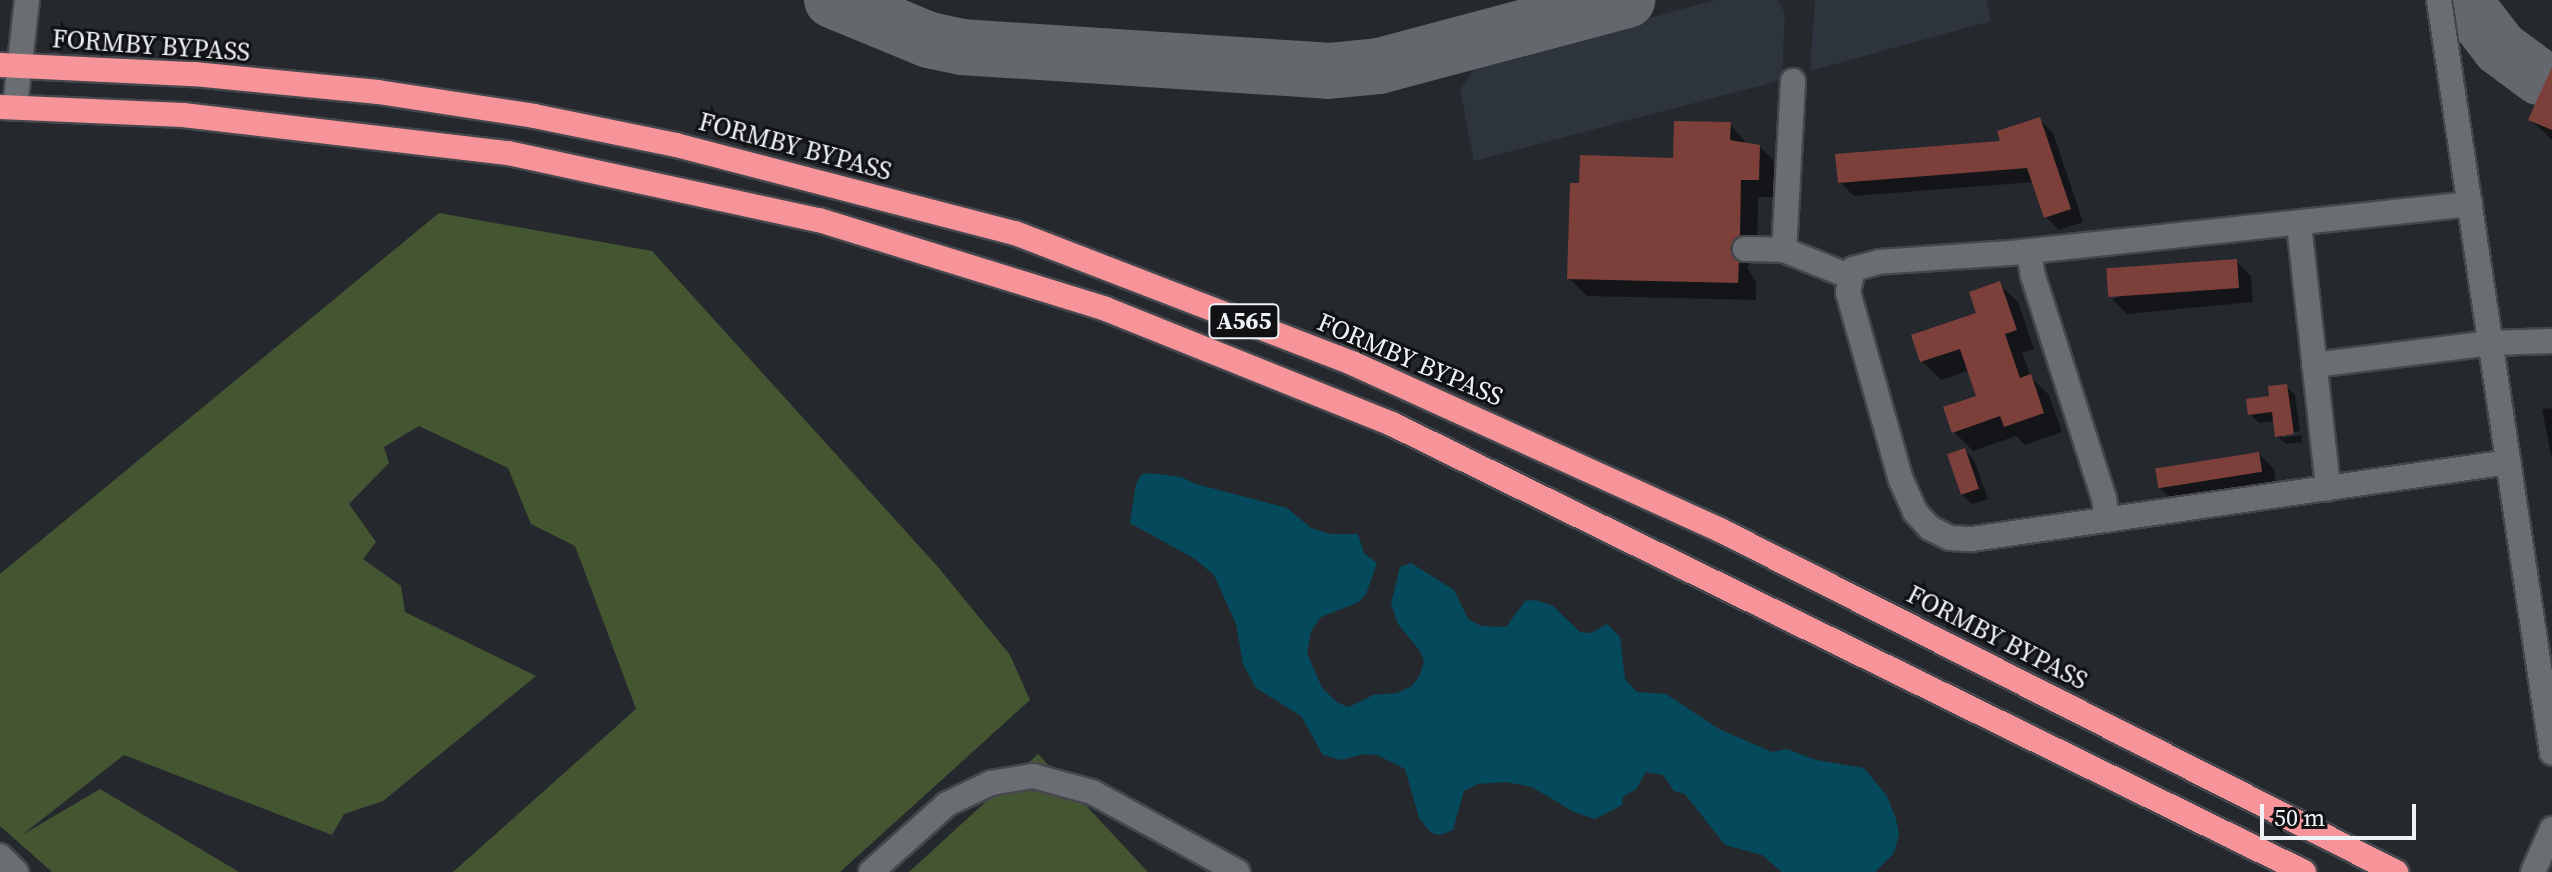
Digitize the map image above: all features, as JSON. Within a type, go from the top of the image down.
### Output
[{"type":"highway","name":"FORMBY BYPASS","points":[[10,65],[194,74],[378,92],[534,116],[676,145],[1015,233],[1354,364],[1720,530],[2396,872]]},
{"type":"highway","name":"A565","points":[[8,107],[183,115],[508,153],[819,220],[1106,309],[1392,424],[2304,872]]},
{"type":"street","points":[[8,107],[10,65],[27,0]]},
{"type":"street","points":[[2439,0],[2552,753]]},
{"type":"street","points":[[1784,250],[1793,81]]},
{"type":"street","points":[[2470,204],[2029,252],[1879,262],[1853,269],[1848,292],[1901,480],[1915,512],[1930,528],[1950,538],[1972,539],[2509,462]]},
{"type":"street","points":[[2299,224],[2328,488]]},
{"type":"street","points":[[1745,249],[1784,250],[1851,277]]},
{"type":"street","points":[[2029,252],[2033,276],[2104,498],[2107,520]]},
{"type":"street","points":[[2314,365],[2491,343],[2552,341]]},
{"type":"street","points":[[871,872],[947,804],[991,783],[1033,776],[1092,792],[1238,872]]},
{"type":"street","points":[[2533,872],[2552,829]]},
{"type":"street","points":[[0,856],[16,872]]},
{"type":"shaded area","points":[[1715,0],[1777,0],[1785,13],[1782,80],[1474,161],[1460,90],[1476,66]]},
{"type":"shaded area","points":[[1815,0],[1986,0],[1991,21],[1810,71]]},
{"type":"green space","points":[[439,213],[652,251],[938,567],[1010,655],[1030,700],[840,872],[453,872],[636,709],[575,546],[531,524],[508,468],[419,426],[384,447],[389,463],[349,504],[376,542],[363,559],[401,586],[405,612],[536,676],[383,801],[344,814],[332,835],[124,755],[22,835],[100,789],[239,872],[52,872],[0,826],[0,574]]},
{"type":"green space","points":[[1038,754],[1148,872],[909,872]]},
{"type":"water","points":[[1141,475],[1181,477],[1196,484],[1287,508],[1311,528],[1330,534],[1358,534],[1364,553],[1377,563],[1366,594],[1359,602],[1321,617],[1311,631],[1307,653],[1322,688],[1338,703],[1349,707],[1373,695],[1397,693],[1412,686],[1420,675],[1424,661],[1420,651],[1398,624],[1391,604],[1400,567],[1411,563],[1454,590],[1468,619],[1481,626],[1506,627],[1525,601],[1536,600],[1553,606],[1580,632],[1591,633],[1607,624],[1620,637],[1625,679],[1637,692],[1666,694],[1719,729],[1772,752],[1787,749],[1816,760],[1864,768],[1887,796],[1896,819],[1899,834],[1894,853],[1875,872],[1782,872],[1762,855],[1725,845],[1685,794],[1674,791],[1663,775],[1646,772],[1636,789],[1623,797],[1622,805],[1595,819],[1574,812],[1532,787],[1506,782],[1478,784],[1464,791],[1453,830],[1440,835],[1431,833],[1419,818],[1405,769],[1377,755],[1364,754],[1341,760],[1323,755],[1301,716],[1256,688],[1243,664],[1236,624],[1214,575],[1195,559],[1130,523],[1136,484]]},
{"type":"building","points":[[2552,67],[2552,130],[2528,120]]},
{"type":"building","points":[[2040,117],[2071,209],[2044,218],[2027,168],[1838,183],[1835,154],[2000,141],[1997,131]]},
{"type":"building","points":[[1674,121],[1731,122],[1730,140],[1760,145],[1759,180],[1741,180],[1740,235],[1730,248],[1739,262],[1738,283],[1567,279],[1570,183],[1579,183],[1580,155],[1673,158]]},
{"type":"building","points":[[2237,259],[2239,288],[2108,297],[2106,268]]},
{"type":"building","points":[[2000,281],[2017,330],[2005,334],[2020,378],[2031,374],[2044,413],[2004,427],[2000,416],[1952,433],[1943,407],[1976,396],[1960,349],[1920,362],[1911,335],[1976,313],[1969,292]]},
{"type":"building","points":[[2287,384],[2294,434],[2275,437],[2272,412],[2248,415],[2246,399],[2269,396],[2268,386]]},
{"type":"building","points":[[1965,448],[1979,489],[1961,495],[1947,454]]},
{"type":"building","points":[[2259,452],[2262,472],[2158,488],[2155,468]]},
{"type":"taxiway","points":[[832,0],[929,40],[961,47],[1328,71],[1379,66],[1627,0]]},
{"type":"taxiway","points":[[2468,0],[2470,9],[2500,48],[2539,77]]}]
